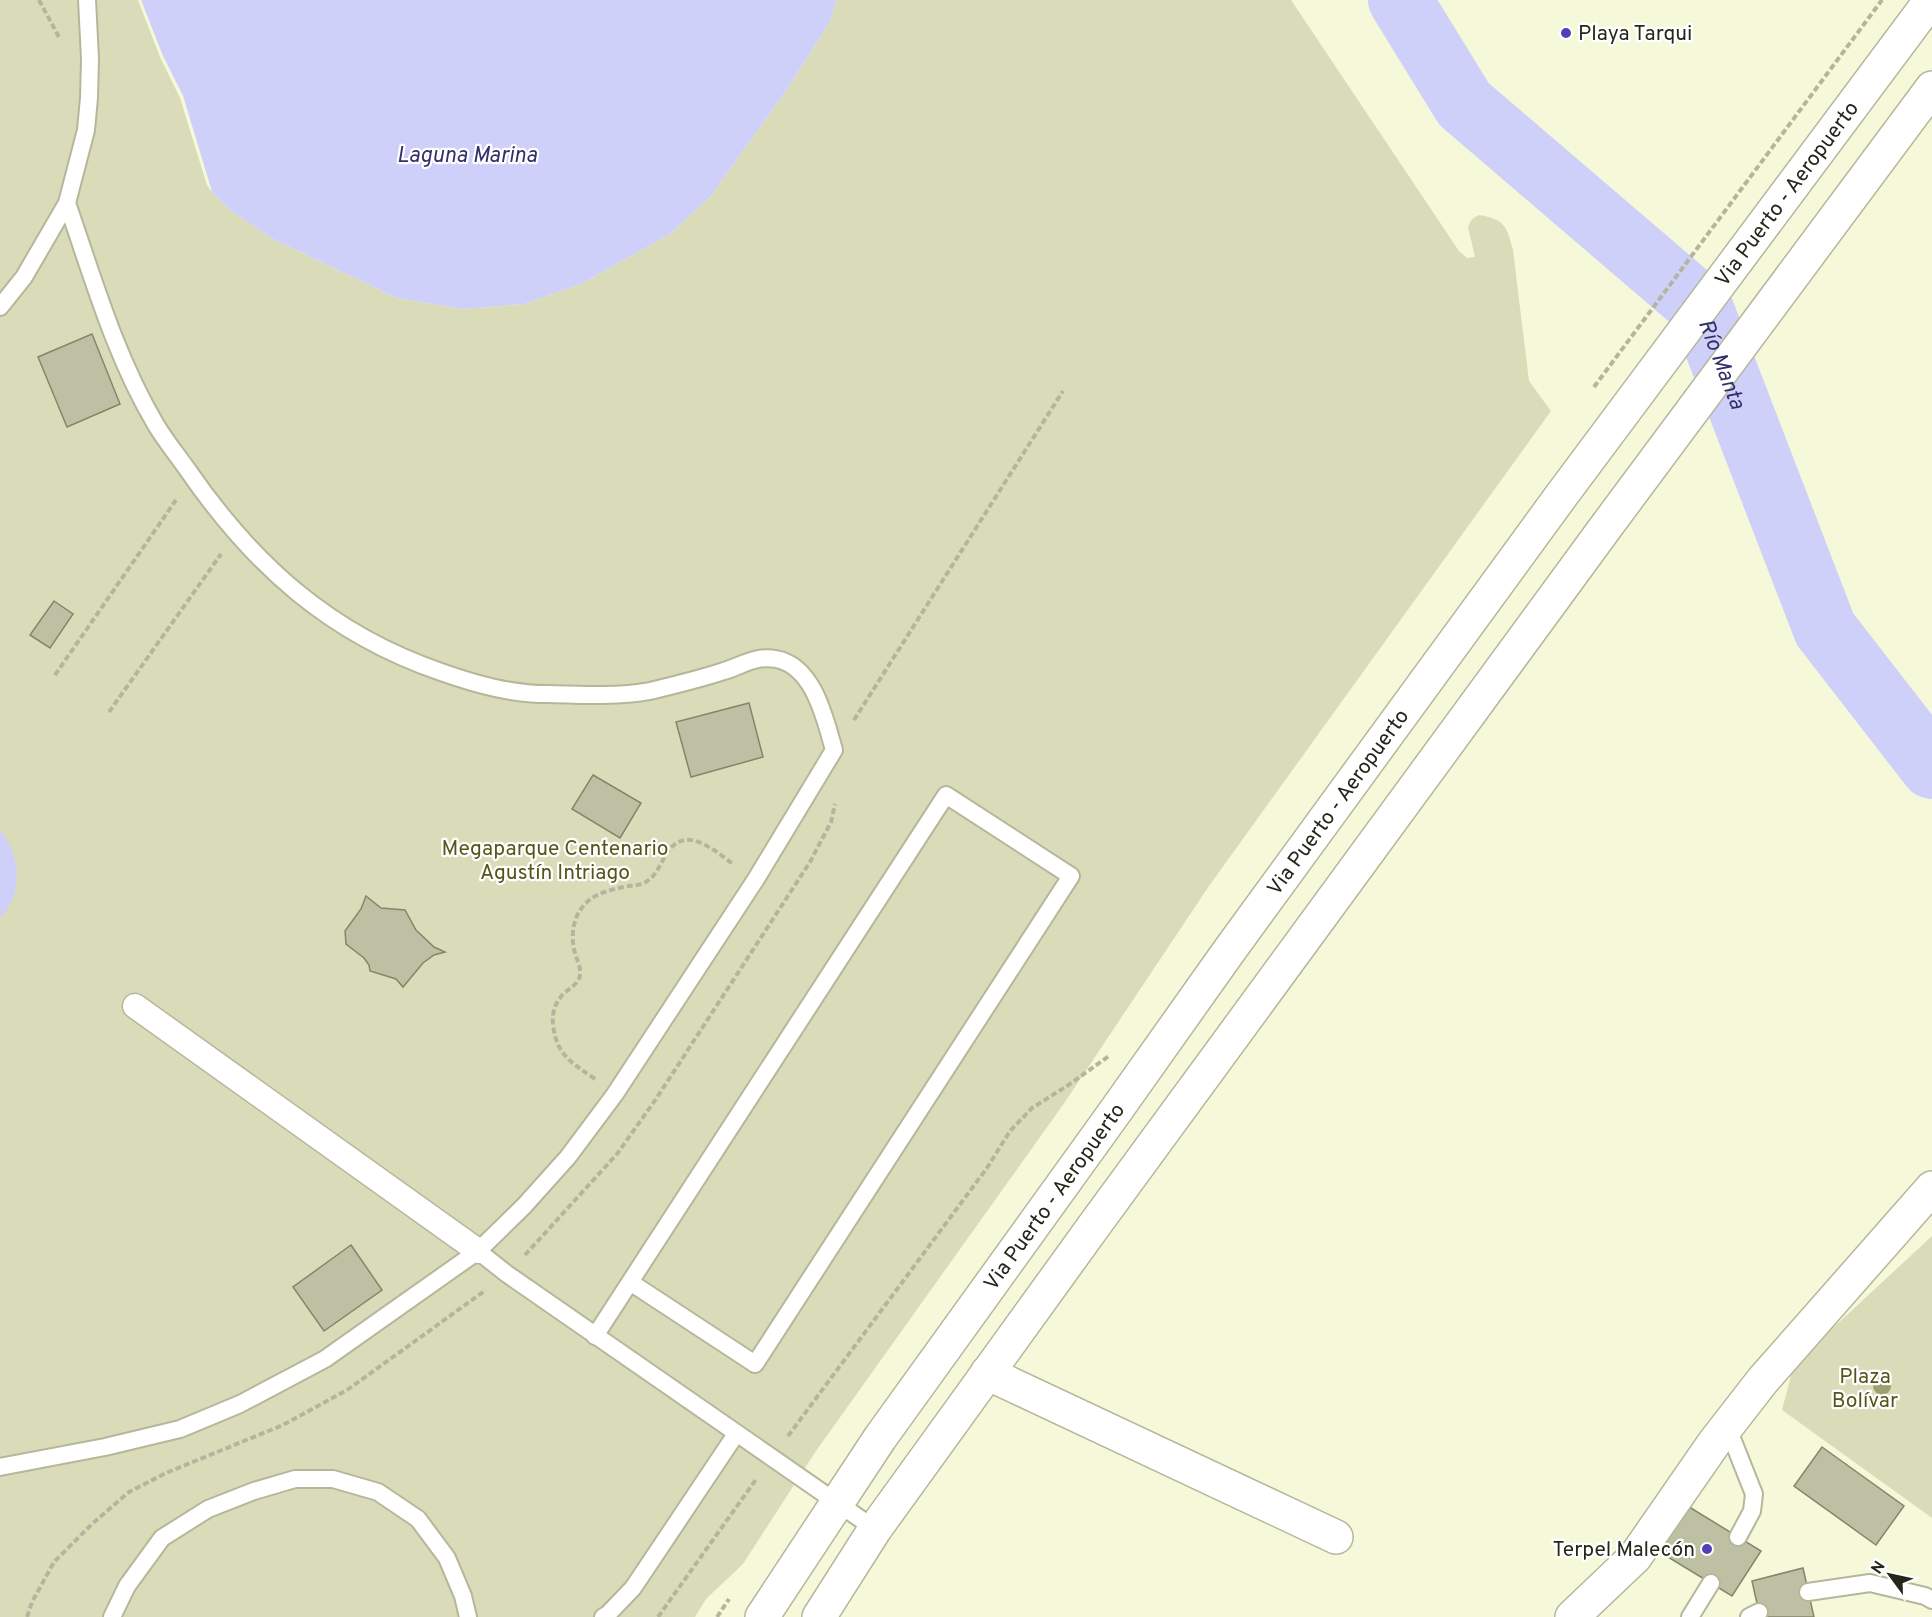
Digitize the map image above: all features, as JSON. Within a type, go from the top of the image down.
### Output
[{"type":"main road","name":"Via Puerto - Aeropuerto","points":[[762,1617],[880,1438],[1229,951],[1561,496],[1929,2]]},
{"type":"main road","points":[[819,1617],[875,1529],[987,1373],[1608,524],[1932,88]]},
{"type":"main road","points":[[1572,1617],[1635,1557],[1727,1426],[1763,1380],[1932,1188]]},
{"type":"main road","points":[[987,1373],[1336,1537]]},
{"type":"street","points":[[135,1005],[478,1251]]},
{"type":"lane","points":[[0,307],[24,278],[67,203],[86,130],[90,59],[87,0]]},
{"type":"lane","points":[[0,1467],[105,1447],[180,1429],[240,1404],[325,1359],[478,1251],[524,1206],[568,1157],[615,1094],[756,879],[834,750],[819,704],[809,683],[794,667],[776,659],[755,659],[726,671],[647,691],[588,695],[533,694],[479,686],[419,664],[363,638],[321,611],[262,563],[215,509],[156,425],[115,343],[67,203]]},
{"type":"lane","points":[[595,1336],[630,1282],[946,795],[1071,876],[755,1364],[630,1282]]},
{"type":"lane","points":[[478,1251],[595,1336],[875,1529]]},
{"type":"lane","points":[[1727,1426],[1754,1494],[1752,1511],[1738,1537]]},
{"type":"lane","points":[[603,1617],[633,1588],[736,1434]]},
{"type":"lane","points":[[112,1617],[127,1586],[162,1539],[208,1509],[254,1491],[295,1479],[333,1479],[378,1492],[418,1519],[447,1558],[463,1596],[468,1617]]},
{"type":"lane","points":[[1690,1617],[1711,1583]]},
{"type":"lane","points":[[1808,1592],[1870,1583],[1925,1596],[1932,1600]]},
{"type":"path","points":[[1591,392],[1882,0]]},
{"type":"path","points":[[834,750],[1063,391]]},
{"type":"path","points":[[55,675],[177,499]]},
{"type":"path","points":[[109,712],[225,548]]},
{"type":"path","points":[[27,1617],[32,1602],[54,1562],[92,1524],[129,1492],[166,1473],[283,1425],[348,1390],[507,1274],[617,1154],[656,1099],[810,862],[831,822],[835,802]]},
{"type":"path","points":[[615,1094],[570,1062],[559,1050],[554,1034],[555,1007],[560,998],[580,977],[580,964],[572,944],[573,928],[580,910],[591,899],[605,891],[638,886],[647,882],[655,874],[673,844],[686,840],[698,842],[707,847],[756,879]]},
{"type":"path","points":[[658,1617],[771,1458],[987,1168],[1010,1131],[1032,1107],[1067,1086],[1112,1054]]},
{"type":"green space","name":"Megaparque Centenario Agustín Intriago","points":[[0,0],[141,0],[183,96],[212,192],[231,211],[273,239],[397,298],[463,309],[524,304],[581,284],[670,234],[710,197],[788,88],[829,23],[837,0],[1291,0],[1459,251],[1467,258],[1475,257],[1468,227],[1472,219],[1479,215],[1500,222],[1509,235],[1513,250],[1529,381],[1551,411],[1209,886],[1065,1102],[816,1451],[743,1564],[706,1599],[695,1617],[0,1617]]},
{"type":"green space","name":"Plaza Bolívar","points":[[1932,1236],[1932,1518],[1782,1410],[1794,1364]]},
{"type":"water","name":"Laguna Marina","points":[[141,0],[837,0],[829,23],[788,88],[710,197],[670,234],[581,284],[524,304],[463,309],[397,298],[273,239],[231,211],[212,192],[183,96],[163,56]]},
{"type":"water","points":[[0,830],[12,851],[17,874],[13,898],[0,918]]},
{"type":"pier","points":[[138,0],[141,0],[163,56],[183,96],[212,192],[207,185],[180,98],[160,57]]},
{"type":"building","points":[[92,334],[120,404],[67,427],[38,357]]},
{"type":"building","points":[[54,601],[73,614],[50,648],[30,635]]},
{"type":"building","points":[[749,703],[763,757],[691,777],[676,722]]},
{"type":"building","points":[[593,775],[641,803],[620,838],[572,809]]},
{"type":"building","points":[[366,896],[381,908],[405,910],[416,930],[434,947],[445,952],[434,955],[423,963],[403,987],[396,979],[370,971],[364,958],[346,944],[345,931],[361,909]]},
{"type":"building","points":[[351,1245],[382,1290],[324,1331],[293,1287]]},
{"type":"building","points":[[1822,1447],[1904,1506],[1876,1545],[1794,1486]]},
{"type":"building","points":[[1686,1505],[1761,1551],[1732,1596],[1658,1551]]},
{"type":"building","points":[[1803,1568],[1814,1617],[1760,1617],[1752,1581]]},
{"type":"waterway","name":"Río Manta","points":[[1400,0],[1464,104],[1701,307],[1825,629],[1932,767]]},
{"type":"place","name":"Playa Tarqui","points":[[1566,33]]},
{"type":"place","name":"Terpel Malecón","points":[[1707,1549]]}]
